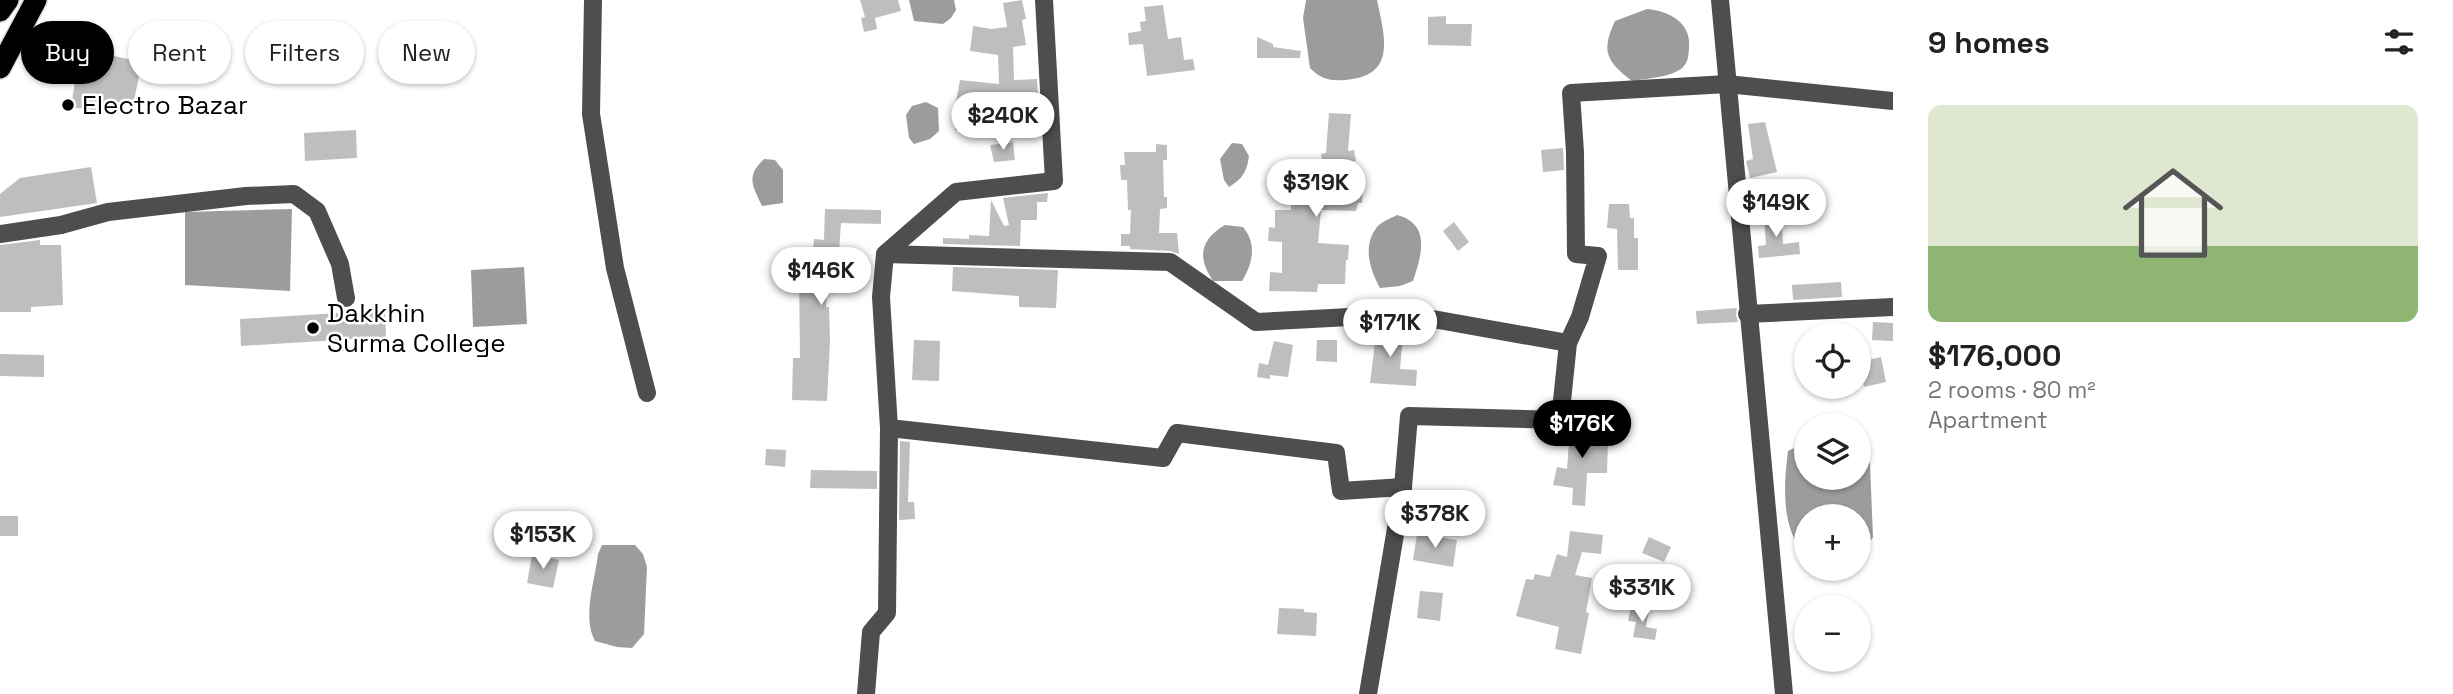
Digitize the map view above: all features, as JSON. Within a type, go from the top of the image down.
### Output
[{"type":"highway","points":[[0,11],[8,0]]},
{"type":"highway","points":[[0,68],[37,0]]},
{"type":"street","points":[[593,0],[591,114],[615,268],[647,393]]},
{"type":"street","points":[[866,694],[871,632],[887,613],[889,428],[881,297],[885,254],[956,192],[1054,181],[1044,0]]},
{"type":"street","points":[[1720,0],[1784,694]]},
{"type":"street","points":[[1368,694],[1403,487],[1409,416],[1560,420],[1568,343],[1580,317],[1598,256],[1576,254],[1575,152],[1571,93],[1727,84],[1893,101]]},
{"type":"street","points":[[0,234],[61,225],[108,212],[246,196],[294,194],[317,211],[340,264],[345,298]]},
{"type":"street","points":[[885,254],[1170,261],[1256,322],[1405,314],[1568,343]]},
{"type":"street","points":[[1747,314],[1893,307]]},
{"type":"street","points":[[889,428],[1163,458],[1177,433],[1336,453],[1341,491],[1403,487]]},
{"type":"shaded area","points":[[909,0],[954,0],[956,10],[943,24],[914,21]]},
{"type":"shaded area","points":[[1306,0],[1377,0],[1383,28],[1384,53],[1373,71],[1362,77],[1334,80],[1318,75],[1310,68],[1303,18]]},
{"type":"shaded area","points":[[1647,9],[1664,12],[1683,25],[1689,40],[1688,58],[1676,72],[1632,81],[1616,67],[1608,55],[1608,40],[1615,21]]},
{"type":"shaded area","points":[[926,102],[938,108],[939,131],[930,139],[914,144],[909,138],[906,115],[912,106]]},
{"type":"shaded area","points":[[1232,143],[1242,144],[1249,156],[1243,174],[1229,187],[1224,180],[1220,159]]},
{"type":"shaded area","points":[[764,159],[775,160],[783,170],[783,203],[762,206],[752,181],[758,165]]},
{"type":"shaded area","points":[[292,209],[290,291],[185,285],[185,212]]},
{"type":"shaded area","points":[[1397,215],[1408,219],[1419,233],[1419,261],[1413,281],[1400,286],[1380,288],[1369,258],[1370,242],[1379,225]]},
{"type":"shaded area","points":[[1225,225],[1243,227],[1250,240],[1251,260],[1242,281],[1213,281],[1205,264],[1203,257],[1206,243]]},
{"type":"shaded area","points":[[524,267],[527,324],[473,327],[471,270]]},
{"type":"shaded area","points":[[1794,448],[1794,490],[1871,488],[1873,537],[1871,540],[1871,504],[1794,504],[1794,537],[1786,506],[1788,451]]},
{"type":"shaded area","points":[[602,545],[635,545],[643,554],[647,567],[644,634],[632,648],[595,641],[591,631],[590,598]]},
{"type":"building","points":[[860,0],[898,0],[901,11],[875,18],[877,29],[864,32],[861,18],[865,17]]},
{"type":"building","points":[[1022,0],[1026,19],[1022,20],[1026,45],[1013,47],[1014,80],[1037,79],[1040,131],[1031,131],[1031,136],[955,130],[954,112],[960,80],[999,84],[998,55],[970,51],[973,26],[991,29],[1007,27],[1003,3]]},
{"type":"building","points":[[1163,5],[1168,39],[1181,37],[1184,60],[1193,59],[1195,70],[1147,76],[1143,44],[1129,45],[1128,33],[1141,31],[1140,22],[1146,21],[1144,7]]},
{"type":"building","points":[[1446,16],[1446,24],[1472,24],[1471,46],[1428,45],[1428,17]]},
{"type":"building","points":[[1257,37],[1273,44],[1273,47],[1301,51],[1300,58],[1257,58]]},
{"type":"building","points":[[114,56],[128,59],[128,84],[137,84],[133,105],[106,100],[104,112],[71,107],[75,84],[114,84]]},
{"type":"building","points":[[1329,113],[1351,114],[1348,151],[1354,150],[1356,161],[1346,164],[1346,187],[1363,188],[1362,203],[1358,203],[1356,211],[1321,210],[1318,243],[1349,245],[1345,284],[1318,284],[1317,292],[1269,291],[1270,272],[1282,273],[1282,242],[1268,241],[1269,227],[1275,228],[1275,210],[1291,210],[1291,179],[1320,179],[1320,168],[1323,168],[1321,154],[1326,153]]},
{"type":"building","points":[[1765,122],[1777,172],[1750,178],[1746,161],[1753,159],[1748,124]]},
{"type":"building","points":[[356,130],[357,158],[305,161],[304,133]]},
{"type":"building","points":[[1013,142],[1015,160],[994,162],[990,145]]},
{"type":"building","points":[[1156,144],[1167,145],[1167,160],[1163,160],[1167,208],[1160,209],[1159,233],[1177,233],[1179,254],[1121,246],[1121,234],[1130,234],[1131,210],[1128,210],[1127,180],[1121,180],[1120,165],[1125,165],[1124,152],[1156,152]]},
{"type":"building","points":[[1563,148],[1564,170],[1543,172],[1541,150]]},
{"type":"building","points":[[91,167],[97,203],[0,217],[0,194],[20,178]]},
{"type":"building","points":[[1048,193],[1047,202],[1037,202],[1037,220],[1021,220],[1020,246],[943,244],[943,238],[969,239],[969,235],[989,236],[991,200],[1004,226],[1009,225],[1003,198]]},
{"type":"building","points":[[1609,204],[1629,204],[1630,218],[1634,218],[1634,238],[1638,238],[1638,270],[1618,270],[1617,229],[1607,228]]},
{"type":"building","points":[[825,209],[881,210],[881,224],[841,223],[838,266],[829,265],[826,307],[829,307],[830,341],[827,401],[792,400],[793,358],[800,358],[799,272],[811,272],[814,239],[824,240]]},
{"type":"building","points":[[1781,213],[1783,244],[1799,242],[1800,254],[1759,258],[1758,246],[1766,245],[1764,215]]},
{"type":"building","points":[[1454,222],[1469,242],[1458,251],[1443,231]]},
{"type":"building","points":[[40,240],[40,245],[61,245],[63,305],[31,307],[31,312],[0,312],[0,245]]},
{"type":"building","points":[[953,267],[1058,270],[1056,308],[1019,307],[1019,296],[952,291]]},
{"type":"building","points":[[1841,282],[1842,297],[1793,300],[1792,285]]},
{"type":"building","points":[[1737,308],[1738,322],[1697,324],[1696,311]]},
{"type":"building","name":"Dakkhin Surma College","points":[[385,310],[386,337],[241,346],[240,319]]},
{"type":"building","points":[[1873,322],[1893,323],[1893,341],[1872,340]]},
{"type":"building","points":[[1404,325],[1400,369],[1417,370],[1416,386],[1370,383],[1377,327]]},
{"type":"building","points":[[914,340],[940,341],[939,381],[912,380]]},
{"type":"building","points":[[1317,340],[1337,340],[1337,362],[1316,361]]},
{"type":"building","points":[[1274,341],[1293,345],[1288,377],[1257,377],[1259,363],[1268,365]]},
{"type":"building","points":[[0,354],[44,355],[44,377],[0,376]]},
{"type":"building","points":[[1881,357],[1886,382],[1871,385],[1871,359]]},
{"type":"building","points":[[1577,408],[1591,409],[1590,442],[1608,442],[1607,473],[1587,473],[1585,506],[1572,505],[1573,488],[1553,485],[1557,467],[1567,469],[1569,442],[1576,443]]},
{"type":"building","points":[[900,441],[910,442],[908,502],[914,502],[915,519],[899,520]]},
{"type":"building","points":[[766,449],[786,450],[785,467],[765,465]]},
{"type":"building","points":[[811,470],[877,471],[877,489],[810,488]]},
{"type":"building","points":[[0,516],[18,516],[18,536],[0,536]]},
{"type":"building","points":[[1570,531],[1603,535],[1601,554],[1582,552],[1575,575],[1592,578],[1581,654],[1555,649],[1559,627],[1516,616],[1526,579],[1533,580],[1535,574],[1550,577],[1557,554],[1567,557]]},
{"type":"building","points":[[1417,534],[1457,540],[1453,567],[1413,560]]},
{"type":"building","points":[[1649,537],[1671,547],[1664,562],[1642,553]]},
{"type":"building","points":[[532,555],[559,560],[553,588],[527,583]]},
{"type":"building","points":[[1420,591],[1443,593],[1440,621],[1417,618]]},
{"type":"building","points":[[1631,607],[1649,610],[1646,627],[1657,629],[1655,640],[1633,637],[1636,622],[1628,621]]},
{"type":"building","points":[[1279,608],[1304,609],[1304,612],[1317,613],[1316,636],[1277,634]]},
{"type":"place","name":"Electro Bazar","points":[[68,105]]},
{"type":"place","name":"Dakkhin Surma College","points":[[313,328]]}]
